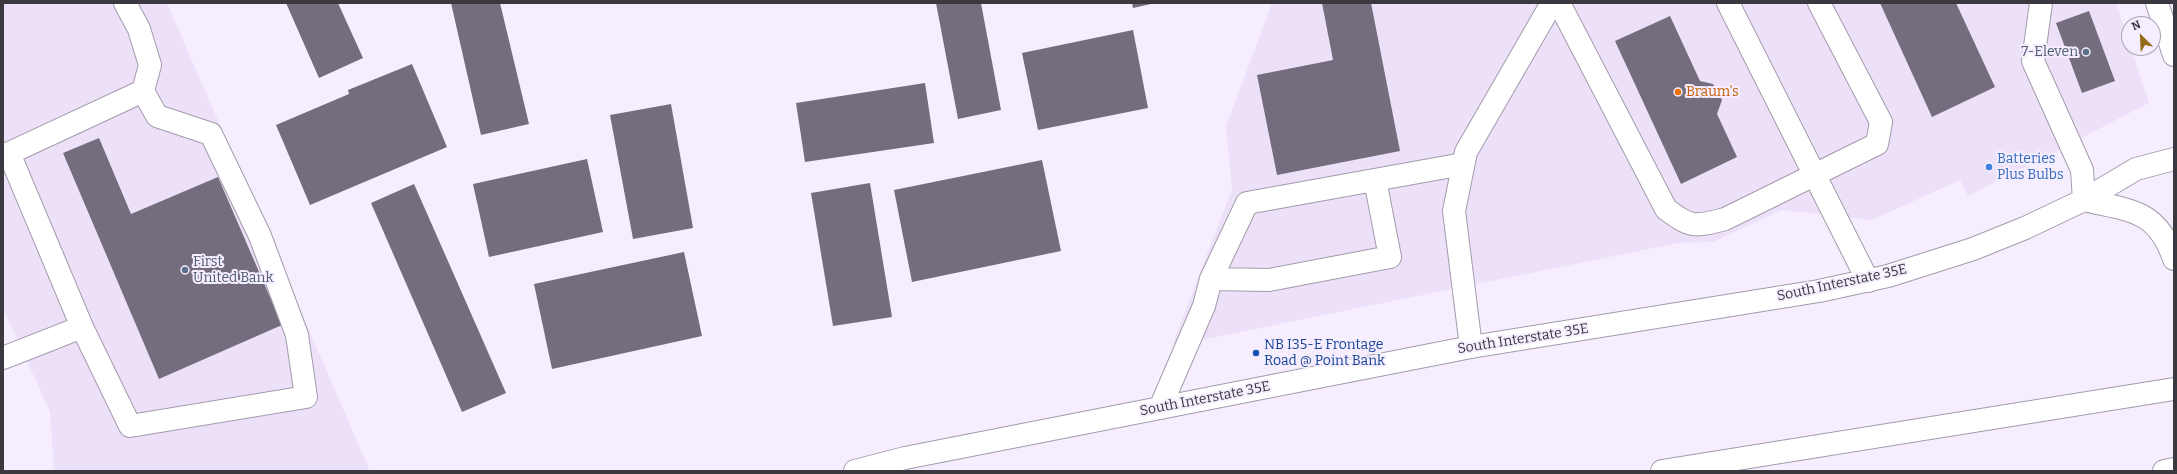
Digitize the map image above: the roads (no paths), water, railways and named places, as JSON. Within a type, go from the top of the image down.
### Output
[{"type":"main road","points":[[125,3],[139,29],[150,65],[143,91],[157,116],[211,134],[260,236],[297,334],[306,397],[130,426],[82,327],[6,154],[143,91]]},
{"type":"main road","points":[[1471,347],[1454,211],[1463,164],[1466,152],[1552,3]]},
{"type":"main road","points":[[1559,3],[1666,209],[1683,222],[1700,226],[1725,219],[1877,144],[1881,122],[1819,3]]},
{"type":"main road","points":[[2041,3],[2033,61],[2082,170],[2084,200],[2128,210],[2149,218],[2168,242],[2174,259]]},
{"type":"main road","points":[[2157,3],[2174,54]]},
{"type":"main road","points":[[1737,6],[1815,175],[1868,281]]},
{"type":"main road","name":"South Interstate 35E","points":[[855,471],[905,458],[1471,347],[1819,291],[1868,281],[1973,249],[2025,228],[2084,200],[2136,169],[2174,159]]},
{"type":"main road","points":[[1160,408],[1204,306],[1211,279],[1247,203],[1463,164]]},
{"type":"main road","points":[[1211,279],[1269,280],[1390,257],[1375,180]]},
{"type":"main road","points":[[3,358],[82,327]]},
{"type":"main road","points":[[1662,471],[2174,389]]},
{"type":"main road","points":[[2164,471],[2174,470]]},
{"type":"place","name":"7-Eleven","points":[[2086,52]]},
{"type":"place","name":"Braum's","points":[[1678,92]]},
{"type":"place","name":"Batteries Plus Bulbs","points":[[1989,167]]},
{"type":"place","name":"First United Bank","points":[[185,270]]},
{"type":"place","name":"NB I35-E Frontage Road @ Point Bank","points":[[1256,353]]}]
